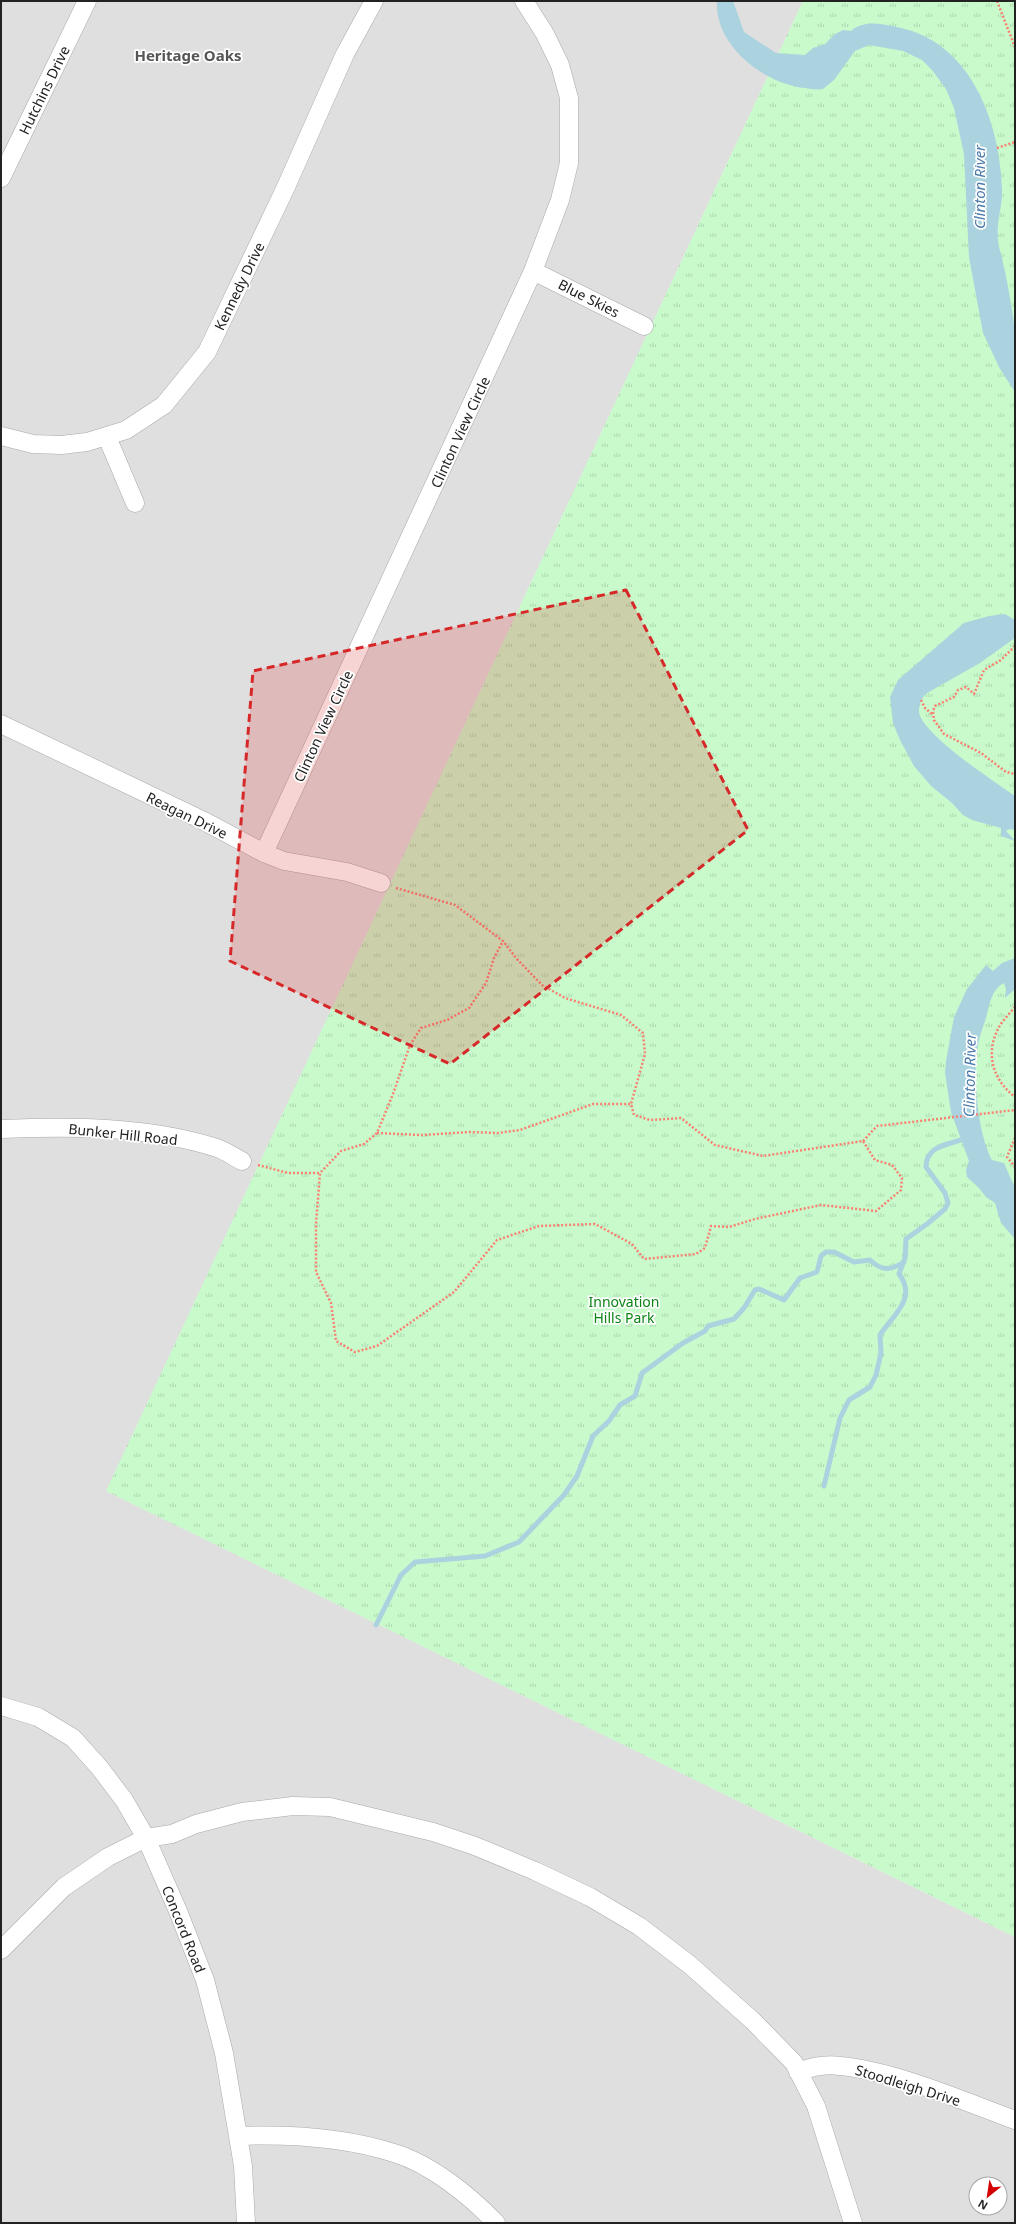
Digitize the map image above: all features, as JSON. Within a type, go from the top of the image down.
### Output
[{"type":"street","name":"Hutchins Drive","points":[[1,178],[87,1]]},
{"type":"street","name":"Kennedy Drive","points":[[1,436],[33,444],[61,445],[87,442],[126,430],[164,406],[207,352],[285,189],[345,54],[374,1]]},
{"type":"street","name":"Clinton View Circle","points":[[264,853],[533,271],[560,200],[569,163],[569,98],[560,65],[545,34],[524,1]]},
{"type":"street","name":"Blue Skies","points":[[533,271],[644,326]]},
{"type":"street","points":[[107,437],[135,503]]},
{"type":"street","name":"Reagan Drive","points":[[1,724],[202,820],[264,853],[284,861],[347,872],[381,883]]},
{"type":"street","name":"Bunker Hill Road","points":[[1,1129],[83,1127],[162,1136],[218,1148],[242,1161]]},
{"type":"street","name":"Concord Road","points":[[1,1706],[38,1718],[73,1738],[99,1767],[124,1800],[146,1838],[178,1911],[205,1980],[224,2053],[243,2166],[246,2223]]},
{"type":"street","points":[[1,1950],[64,1887],[108,1857],[146,1838],[172,1834],[196,1824],[242,1812],[293,1806],[330,1807],[398,1822],[475,1846],[535,1871],[590,1897],[639,1926],[690,1965],[753,2021],[794,2063],[816,2106],[854,2223]]},
{"type":"street","name":"Stoodleigh Drive","points":[[798,2072],[811,2067],[840,2066],[875,2073],[922,2087],[1015,2120]]},
{"type":"street","points":[[238,2136],[309,2136],[395,2153],[440,2175],[496,2223]]},
{"type":"path","points":[[997,1],[1015,47]]},
{"type":"path","points":[[997,148],[1015,142]]},
{"type":"path","points":[[933,715],[935,706],[954,697],[958,690],[966,687],[974,694],[984,670],[1001,660],[1015,646]]},
{"type":"path","points":[[921,700],[933,715],[944,734],[981,753],[1006,772],[1015,774]]},
{"type":"path","points":[[381,883],[455,905],[503,941],[516,958],[542,985],[565,998],[621,1015],[644,1033],[645,1054],[631,1104],[634,1115],[650,1120],[681,1118],[715,1145],[763,1156],[863,1141],[877,1126],[924,1119],[1015,1110]]},
{"type":"path","points":[[503,941],[494,958],[486,983],[469,1008],[447,1020],[421,1028],[410,1045],[377,1134],[364,1144],[341,1151],[320,1173],[316,1224],[316,1272],[331,1303],[336,1342],[355,1352],[377,1346],[454,1292],[497,1240],[539,1226],[595,1224],[632,1244],[644,1259],[696,1254],[705,1248],[711,1226],[729,1227],[755,1219],[821,1205],[876,1210],[901,1190],[902,1178],[892,1165],[875,1160],[863,1141]]},
{"type":"path","points":[[1015,1007],[1000,1026],[990,1049],[995,1074],[1004,1088],[1015,1097]]},
{"type":"path","points":[[377,1134],[420,1135],[469,1132],[498,1133],[520,1130],[593,1104],[631,1104]]},
{"type":"path","points":[[1015,1138],[1007,1157],[1015,1166]]},
{"type":"path","points":[[242,1161],[288,1173],[320,1173]]},
{"type":"highlighted area","points":[[626,590],[748,830],[450,1064],[230,961],[253,671]]},
{"type":"shaded area","points":[[1,1],[803,1],[107,1491],[1015,1937],[1015,2223],[1,2223]]},
{"type":"green space","name":"Innovation Hills Park","points":[[803,1],[1015,1],[1015,1937],[106,1491]]},
{"type":"water","name":"Clinton River","points":[[717,1],[733,1],[744,32],[776,53],[805,55],[813,48],[825,44],[835,34],[843,30],[851,31],[863,25],[877,24],[905,29],[929,38],[949,53],[965,71],[978,92],[988,115],[996,139],[1000,164],[1002,201],[998,226],[998,242],[1008,289],[1015,334],[1015,392],[1000,369],[983,333],[969,257],[964,154],[954,108],[946,89],[932,70],[922,60],[903,51],[869,45],[855,51],[834,80],[823,89],[811,89],[789,85],[774,79],[744,60],[724,33],[718,17]]},
{"type":"water","points":[[1005,614],[1015,620],[1015,638],[980,663],[927,693],[921,700],[919,713],[926,726],[949,748],[1015,796],[1015,830],[1009,829],[1006,831],[1015,841],[1001,836],[1001,828],[972,820],[963,815],[952,803],[931,786],[914,766],[900,740],[893,723],[890,697],[898,680],[964,623],[989,616]]},
{"type":"water","name":"Clinton River","points":[[1015,958],[1015,989],[1005,998],[1006,989],[1004,983],[994,993],[989,1005],[979,1040],[976,1085],[979,1118],[987,1148],[992,1160],[1004,1163],[1015,1188],[1015,1239],[1001,1223],[995,1203],[986,1197],[967,1177],[966,1170],[969,1161],[951,1112],[945,1073],[954,1017],[967,989],[986,965],[993,971],[1002,963]]},
{"type":"waterway","points":[[824,1486],[840,1418],[849,1400],[870,1387],[876,1375],[881,1353],[880,1335],[901,1307],[905,1299],[906,1291],[899,1274],[905,1258],[906,1239],[945,1209],[948,1203],[945,1193],[926,1167],[927,1160],[933,1151],[943,1145],[961,1140]]},
{"type":"waterway","points":[[376,1625],[401,1575],[415,1562],[485,1556],[519,1542],[564,1495],[577,1476],[593,1436],[609,1421],[620,1405],[635,1396],[642,1373],[683,1343],[705,1331],[708,1326],[734,1319],[744,1308],[755,1290],[759,1289],[784,1300],[800,1278],[817,1272],[821,1256],[826,1252],[834,1252],[854,1262],[870,1260],[882,1268],[894,1267],[904,1262]]},
{"type":"district","name":"Heritage Oaks","points":[[188,55]]}]
